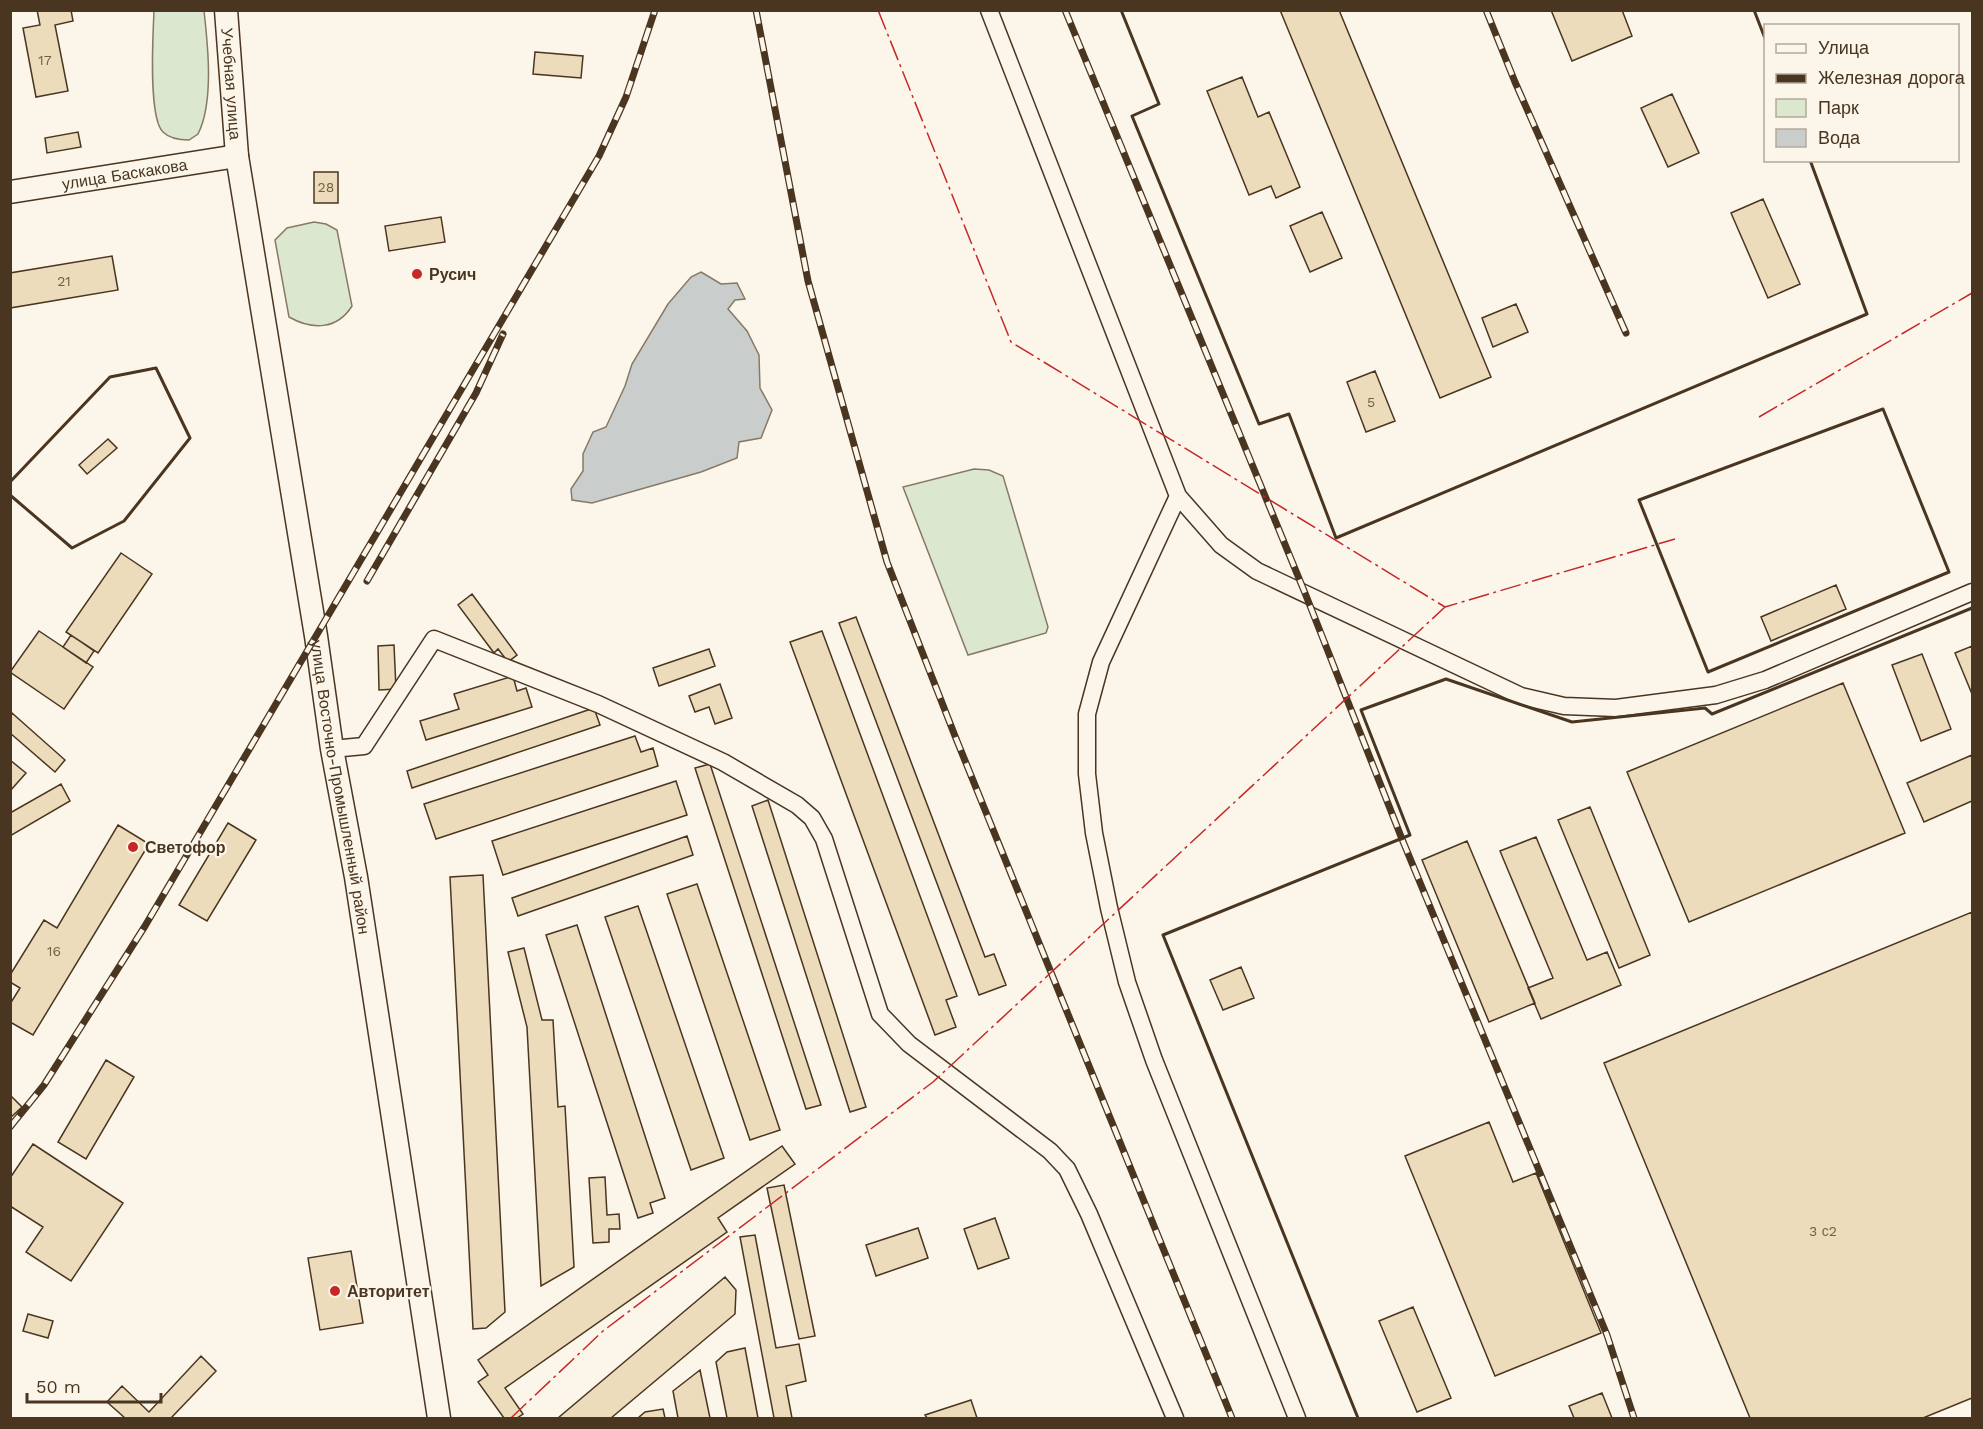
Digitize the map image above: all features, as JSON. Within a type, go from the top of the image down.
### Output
[{"type":"street","name":"Учебная улица","points":[[226,10],[237,156]]},
{"type":"street","points":[[989,10],[1178,496],[1221,545],[1257,571],[1521,696],[1564,706],[1616,708],[1716,695],[1765,680],[1972,592]]},
{"type":"street","name":"улица Баскакова","points":[[10,192],[237,156]]},
{"type":"street","name":"улица Восточно-Промышленный район","points":[[237,156],[316,636],[332,749],[356,878],[439,1419]]},
{"type":"street","points":[[1178,496],[1101,662],[1087,714],[1087,774],[1090,798],[1108,908],[1127,982],[1154,1060],[1298,1419]]},
{"type":"street","points":[[332,749],[364,746],[434,639],[598,704],[723,762],[796,805],[812,818],[824,839],[880,1014],[909,1044],[1050,1151],[1067,1169],[1089,1214],[1174,1419]]},
{"type":"green space","points":[[154,11],[204,11],[208,90],[203,121],[198,134],[189,140],[169,136],[158,124],[152,75]]},
{"type":"green space","points":[[314,222],[326,224],[337,230],[352,306],[339,320],[315,326],[289,317],[275,240],[287,228]]},
{"type":"green space","points":[[974,469],[989,470],[1003,476],[1048,627],[1046,633],[968,655],[903,487]]},
{"type":"water","points":[[701,272],[721,284],[737,283],[745,299],[735,300],[728,309],[747,331],[759,355],[760,388],[772,410],[761,438],[739,442],[737,458],[701,472],[592,503],[572,500],[571,489],[583,471],[583,454],[593,432],[606,427],[625,386],[632,364],[668,304],[691,277]]},
{"type":"building","points":[[37,10],[71,10],[73,21],[55,25],[68,91],[36,97],[23,28],[40,25]]},
{"type":"building","points":[[1280,10],[1339,10],[1491,377],[1440,398]]},
{"type":"building","points":[[1551,10],[1622,10],[1632,36],[1572,61]]},
{"type":"building","points":[[535,52],[583,56],[581,78],[533,74]]},
{"type":"building","points":[[1242,77],[1258,117],[1269,112],[1300,187],[1276,198],[1271,186],[1249,195],[1207,91]]},
{"type":"building","points":[[1672,94],[1699,153],[1668,167],[1641,108]]},
{"type":"building","points":[[78,132],[81,147],[47,153],[45,138]]},
{"type":"building","points":[[314,172],[338,172],[338,203],[314,203]]},
{"type":"building","points":[[1763,199],[1800,284],[1768,298],[1731,213]]},
{"type":"building","points":[[1322,212],[1342,258],[1310,272],[1290,226]]},
{"type":"building","points":[[441,217],[445,242],[389,251],[385,226]]},
{"type":"building","points":[[112,256],[118,290],[10,308],[10,273]]},
{"type":"building","points":[[1516,304],[1528,332],[1493,347],[1482,318]]},
{"type":"building","points":[[1375,371],[1395,421],[1366,432],[1347,382]]},
{"type":"building","points":[[108,439],[117,448],[87,474],[79,465]]},
{"type":"building","points":[[121,553],[152,574],[98,653],[66,632]]},
{"type":"building","points":[[1836,585],[1846,609],[1771,641],[1761,617]]},
{"type":"building","points":[[472,594],[517,655],[508,662],[498,649],[494,653],[458,605]]},
{"type":"building","points":[[856,617],[985,957],[994,954],[1006,985],[979,995],[839,623]]},
{"type":"building","points":[[39,631],[93,667],[64,709],[10,672]]},
{"type":"building","points":[[822,631],[957,996],[946,1000],[956,1027],[935,1035],[790,642]]},
{"type":"building","points":[[71,635],[94,651],[86,663],[63,647]]},
{"type":"building","points":[[394,645],[396,689],[379,690],[378,646]]},
{"type":"building","points":[[1972,646],[1972,694],[1955,653]]},
{"type":"building","points":[[709,649],[715,666],[659,686],[653,668]]},
{"type":"building","points":[[1922,654],[1951,729],[1921,741],[1892,665]]},
{"type":"building","points":[[513,676],[517,691],[526,688],[532,707],[426,740],[420,721],[459,709],[454,694]]},
{"type":"building","points":[[1843,683],[1905,833],[1689,922],[1627,772]]},
{"type":"building","points":[[720,684],[732,718],[715,724],[709,707],[695,712],[689,696]]},
{"type":"building","points":[[594,708],[600,725],[412,788],[407,771]]},
{"type":"building","points":[[12,713],[65,760],[55,772],[10,733]]},
{"type":"building","points":[[635,736],[641,752],[653,748],[658,766],[436,839],[424,804]]},
{"type":"building","points":[[1972,755],[1972,801],[1924,822],[1907,783]]},
{"type":"building","points":[[10,760],[26,773],[10,791]]},
{"type":"building","points":[[710,764],[821,1105],[806,1109],[695,768]]},
{"type":"building","points":[[676,781],[687,815],[503,875],[492,841]]},
{"type":"building","points":[[61,784],[70,801],[10,836],[10,813]]},
{"type":"building","points":[[768,800],[866,1107],[850,1112],[752,806]]},
{"type":"building","points":[[1590,807],[1650,955],[1619,968],[1558,820]]},
{"type":"building","points":[[228,823],[256,840],[207,921],[179,905]]},
{"type":"building","points":[[118,825],[149,844],[33,1035],[10,1022],[10,1004],[20,988],[10,982],[10,975],[44,920],[57,928]]},
{"type":"building","points":[[687,836],[693,855],[518,916],[512,898]]},
{"type":"building","points":[[1536,837],[1587,960],[1607,952],[1621,985],[1541,1019],[1528,988],[1553,978],[1500,851]]},
{"type":"building","points":[[1467,841],[1535,1003],[1489,1022],[1422,860]]},
{"type":"building","points":[[483,875],[505,1312],[486,1328],[473,1329],[450,877]]},
{"type":"building","points":[[697,884],[780,1130],[750,1140],[667,894]]},
{"type":"building","points":[[638,906],[724,1158],[691,1170],[605,917]]},
{"type":"building","points":[[1972,912],[1972,1398],[1923,1418],[1750,1418],[1604,1063]]},
{"type":"building","points":[[577,925],[665,1198],[650,1203],[653,1213],[638,1218],[546,935]]},
{"type":"building","points":[[524,948],[542,1020],[553,1020],[558,1107],[565,1106],[574,1267],[541,1286],[527,1027],[508,952]]},
{"type":"building","points":[[1241,967],[1254,998],[1223,1010],[1210,980]]},
{"type":"building","points":[[106,1060],[134,1077],[86,1159],[58,1142]]},
{"type":"building","points":[[10,1095],[22,1107],[10,1118]]},
{"type":"building","points":[[1489,1122],[1513,1182],[1536,1173],[1601,1333],[1495,1376],[1405,1156]]},
{"type":"building","points":[[33,1144],[123,1203],[71,1281],[26,1252],[43,1227],[10,1206],[10,1178]]},
{"type":"building","points":[[782,1146],[795,1164],[718,1218],[727,1232],[505,1388],[523,1414],[517,1418],[504,1418],[478,1382],[488,1375],[478,1360]]},
{"type":"building","points":[[605,1177],[607,1215],[619,1214],[620,1229],[609,1229],[609,1242],[593,1243],[589,1178]]},
{"type":"building","points":[[784,1185],[815,1336],[799,1339],[767,1188]]},
{"type":"building","points":[[995,1218],[1009,1258],[978,1269],[964,1229]]},
{"type":"building","points":[[918,1228],[928,1258],[876,1276],[866,1245]]},
{"type":"building","points":[[755,1235],[776,1348],[799,1344],[806,1381],[786,1386],[792,1418],[774,1418],[740,1237]]},
{"type":"building","name":"Авторитет","points":[[351,1251],[363,1323],[320,1330],[308,1258]]},
{"type":"building","points":[[725,1277],[736,1290],[735,1314],[611,1418],[558,1418]]},
{"type":"building","points":[[1413,1307],[1451,1398],[1417,1412],[1379,1321]]},
{"type":"building","points":[[28,1314],[53,1321],[48,1338],[23,1331]]},
{"type":"building","points":[[745,1348],[758,1418],[727,1418],[716,1362],[727,1352]]},
{"type":"building","points":[[201,1356],[216,1371],[171,1418],[125,1418],[107,1402],[122,1386],[149,1412]]},
{"type":"building","points":[[700,1370],[710,1418],[678,1418],[673,1391]]},
{"type":"building","points":[[1602,1393],[1612,1418],[1574,1418],[1569,1406]]},
{"type":"building","points":[[971,1400],[977,1418],[927,1418],[925,1415]]},
{"type":"building","points":[[663,1409],[665,1418],[638,1418],[645,1412]]},
{"type":"railway","points":[[10,1127],[44,1085],[145,926],[599,156],[626,97],[655,10]]},
{"type":"railway","points":[[756,10],[808,281],[887,562],[955,736],[1232,1418]]},
{"type":"railway","points":[[1065,10],[1305,593],[1402,839],[1607,1335],[1634,1418]]},
{"type":"railway","points":[[1486,10],[1515,82],[1626,333]]},
{"type":"railway","points":[[367,581],[476,393],[503,334]]},
{"type":"wall","points":[[1121,10],[1159,104],[1132,116],[1259,424],[1289,414],[1336,538],[1867,314],[1811,162]]},
{"type":"wall","points":[[1754,10],[1764,36]]},
{"type":"wall","points":[[10,482],[110,377],[156,368],[190,438],[124,521],[72,548],[10,495]]},
{"type":"wall","points":[[1883,409],[1949,572],[1708,672],[1639,500],[1883,409]]},
{"type":"wall","points":[[1358,1418],[1163,935],[1410,835],[1361,710],[1446,679],[1572,722],[1705,708],[1712,714],[1972,608]]},
{"type":"power","points":[[878,10],[1011,342],[1445,607],[1675,539]]},
{"type":"power","points":[[1759,417],[1972,293]]},
{"type":"power","points":[[511,1418],[603,1331],[933,1082],[1445,607]]},
{"type":"place","name":"Русич","points":[[417,274]]},
{"type":"place","name":"Светофор","points":[[133,847]]},
{"type":"place","name":"Авторитет","points":[[335,1291]]}]
